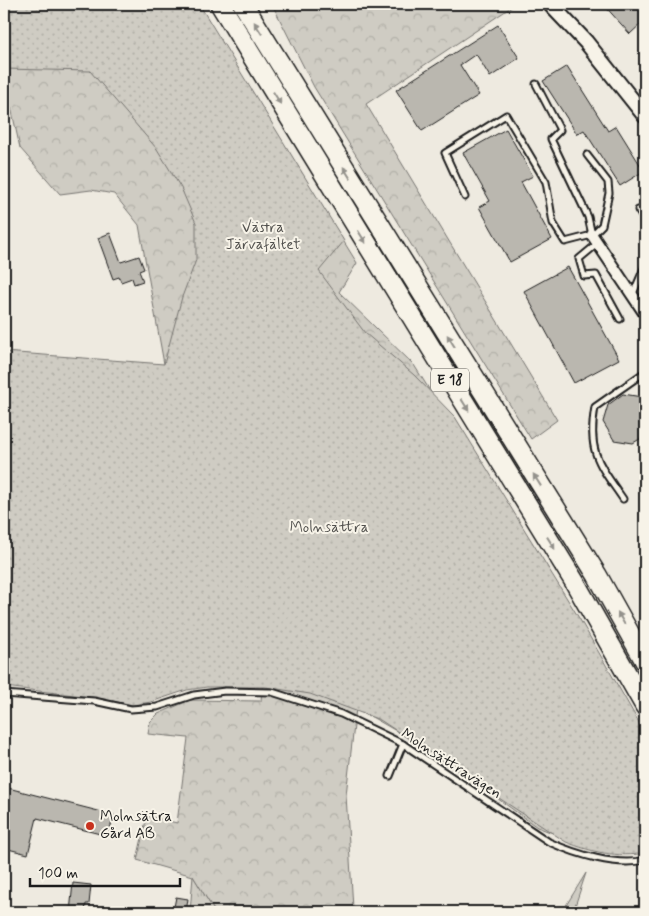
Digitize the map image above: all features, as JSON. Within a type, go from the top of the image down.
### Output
[{"type":"highway","name":"E 18","points":[[220,4],[574,581],[645,706]]},
{"type":"highway","name":"E 18","points":[[243,4],[597,575],[645,661]]},
{"type":"street","points":[[550,4],[586,42],[645,116]]},
{"type":"street","points":[[595,239],[645,314]]},
{"type":"lane","points":[[536,84],[560,130],[551,139],[588,217],[595,239]]},
{"type":"lane","points":[[465,197],[445,153],[506,115],[546,182],[553,223],[565,242],[595,239]]},
{"type":"lane","points":[[587,155],[608,182],[609,193],[602,225],[595,239],[579,259],[584,276],[596,275],[620,319]]},
{"type":"lane","points":[[638,210],[645,221]]},
{"type":"lane","points":[[632,297],[645,266]]},
{"type":"lane","points":[[623,500],[597,460],[591,431],[592,423],[595,406],[645,373]]},
{"type":"lane","name":"Molnsättravägen","points":[[4,694],[94,701],[131,709],[157,707],[194,695],[225,691],[272,692],[341,714],[403,744],[549,842],[572,853],[608,860],[645,860]]},
{"type":"lane","points":[[390,776],[403,744]]},
{"type":"green space","name":"Molnsättra","points":[[4,4],[199,4],[344,241],[319,271],[365,333],[414,375],[455,417],[579,618],[641,726],[645,734],[645,853],[625,855],[605,853],[585,849],[566,842],[380,720],[310,694],[265,687],[207,687],[187,690],[151,702],[133,705],[92,697],[4,687],[4,352],[164,364],[182,297],[196,260],[196,223],[181,188],[157,149],[90,71],[4,69]]},
{"type":"green space","name":"Västra Järvafältet","points":[[197,4],[357,263],[339,292],[414,365],[610,679],[587,846],[537,827],[433,752],[356,708],[346,795],[353,908],[356,912],[215,912],[193,876],[137,860],[147,816],[177,823],[188,738],[148,734],[150,722],[158,714],[190,700],[261,701],[283,429],[164,364],[139,225],[114,194],[91,190],[60,194],[20,148],[11,107],[4,104],[4,16]]},
{"type":"green space","points":[[272,4],[516,4],[366,104],[557,420],[531,439],[314,87]]},
{"type":"green space","points":[[586,873],[573,912],[562,912]]},
{"type":"green space","points":[[193,876],[215,912],[190,912]]},
{"type":"building","points":[[603,4],[645,4],[645,20],[630,34]]},
{"type":"building","points":[[498,25],[519,58],[490,77],[476,54],[460,65],[479,95],[422,131],[396,90]]},
{"type":"building","points":[[567,66],[608,131],[616,126],[644,171],[620,186],[584,130],[577,134],[543,81]]},
{"type":"building","points":[[506,129],[533,176],[521,182],[552,239],[510,262],[479,207],[490,201],[463,153]]},
{"type":"building","points":[[110,233],[121,262],[139,256],[144,269],[139,271],[143,281],[134,284],[132,278],[121,282],[119,277],[113,279],[98,238]]},
{"type":"building","points":[[568,267],[619,359],[574,383],[524,291]]},
{"type":"building","points":[[623,394],[642,397],[645,403],[645,436],[633,443],[614,440],[603,422],[608,405]]},
{"type":"building","name":"Molnsätra Gård AB","points":[[4,787],[114,815],[108,836],[37,818],[28,854],[4,848]]},
{"type":"building","points":[[73,883],[91,885],[89,904],[86,904],[85,912],[70,912]]},
{"type":"building","points":[[176,897],[188,899],[186,912],[173,912]]},
{"type":"place","name":"Molnsätra Gård AB","points":[[90,826]]}]
